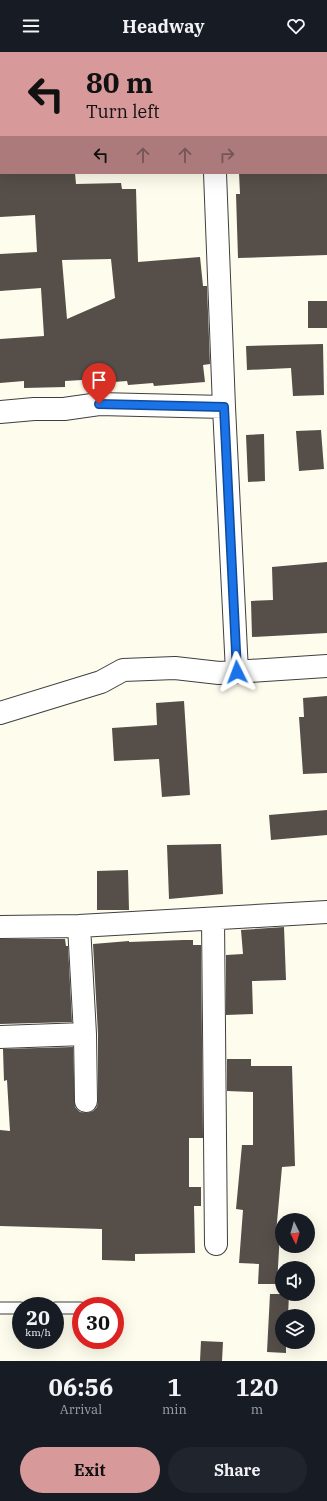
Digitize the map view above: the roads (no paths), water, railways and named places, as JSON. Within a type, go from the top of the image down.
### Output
[{"type":"street","points":[[215,174],[224,407],[237,672]]},
{"type":"street","points":[[0,412],[34,409],[64,409],[99,404],[224,407]]},
{"type":"street","points":[[0,713],[101,682],[123,670],[175,668],[219,673],[327,666]]},
{"type":"street","points":[[0,927],[79,926],[327,912]]},
{"type":"street","points":[[213,919],[216,1244]]},
{"type":"street","points":[[79,926],[85,1034],[86,1101]]},
{"type":"street","points":[[0,1037],[85,1034]]},
{"type":"lane","points":[[0,1308],[12,1308]]}]
